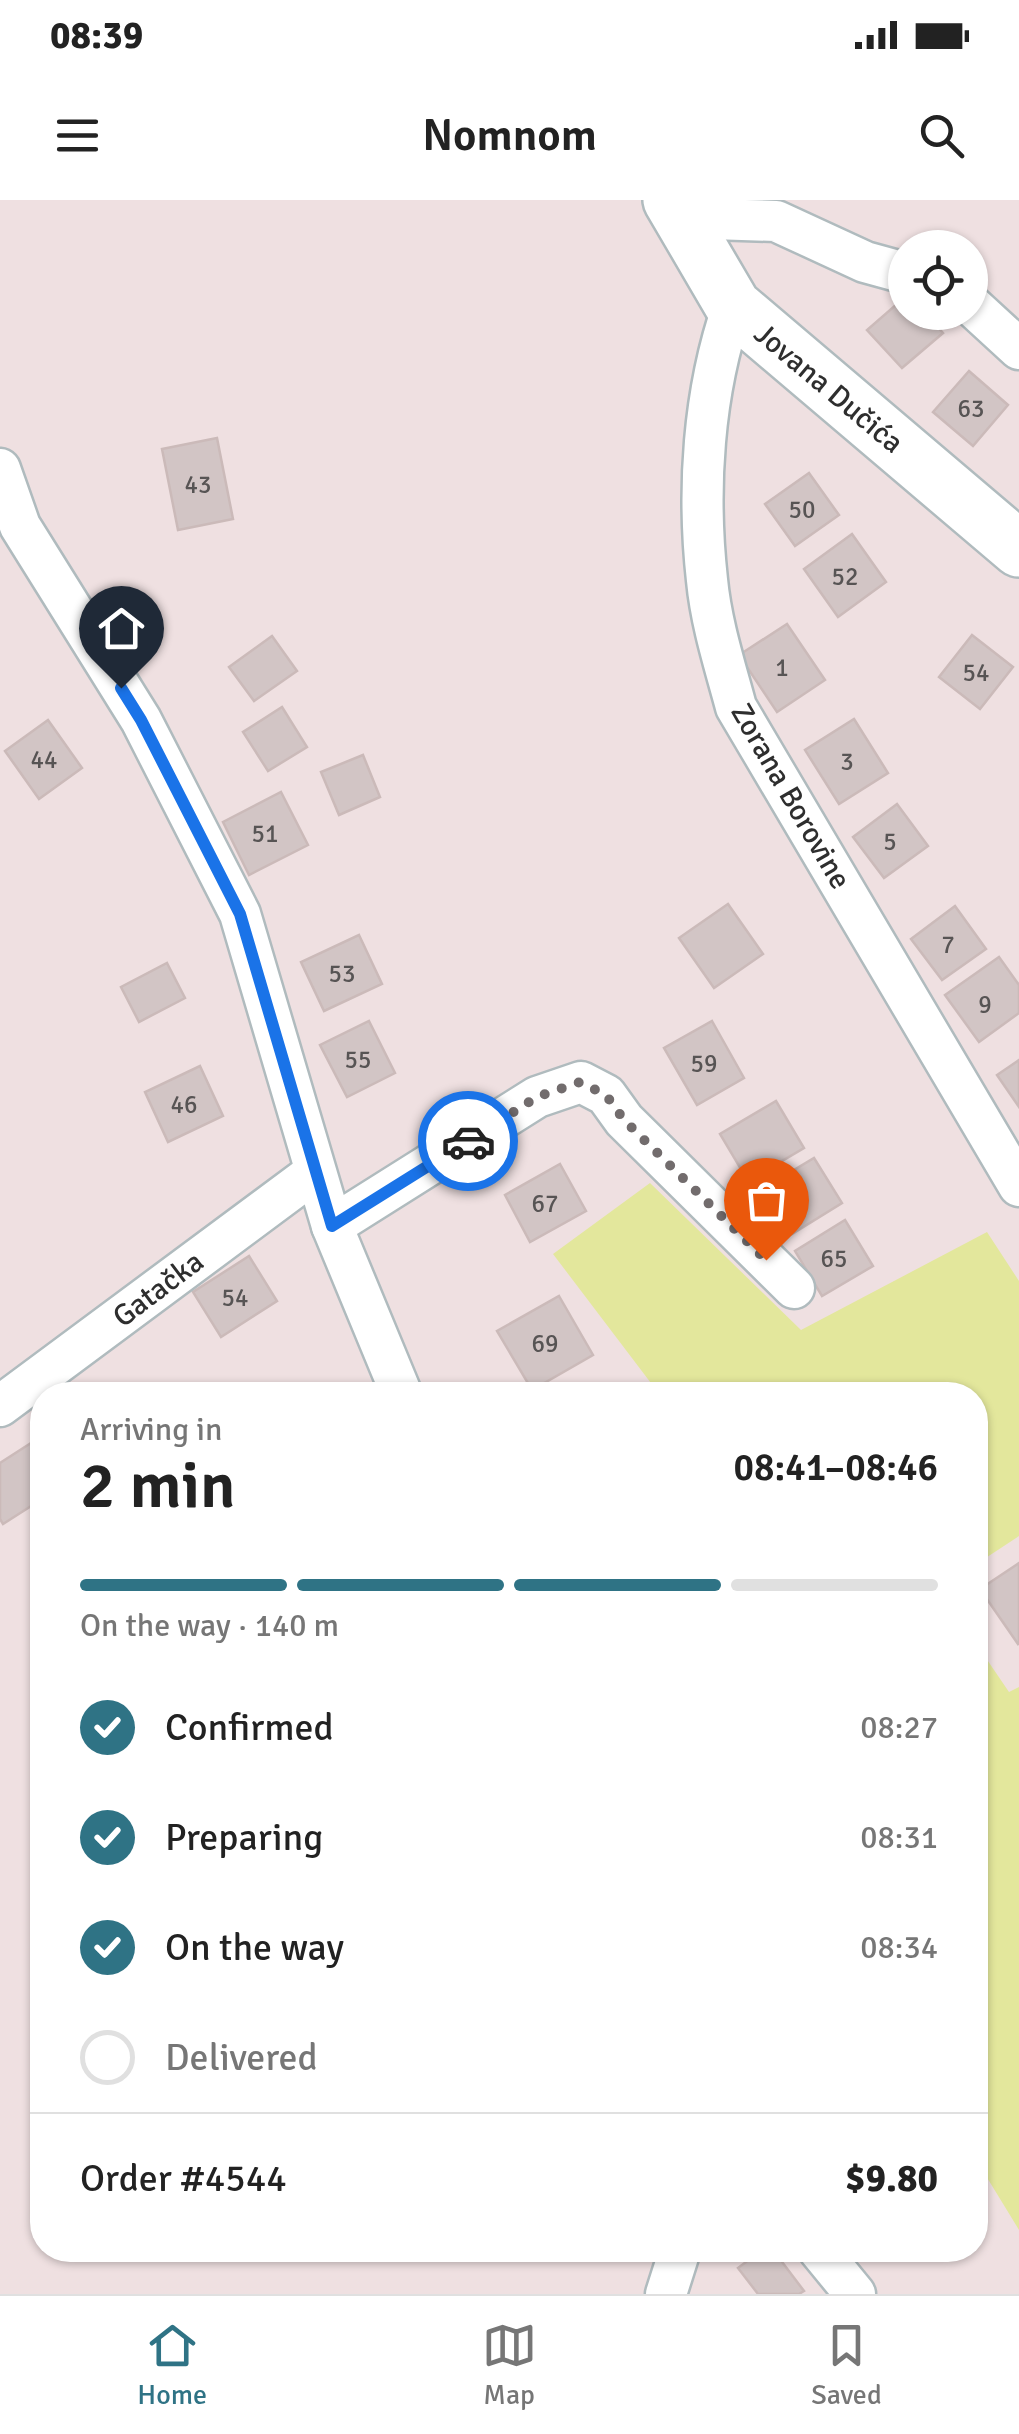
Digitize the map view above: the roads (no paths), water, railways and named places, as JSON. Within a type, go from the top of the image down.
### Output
[{"type":"main road","name":"Jovana Dučića","points":[[677,209],[732,306],[1019,549]]},
{"type":"street","points":[[677,209],[776,221],[888,269]]},
{"type":"street","name":"Zorana Borovine","points":[[732,306],[709,402],[704,536],[716,636],[736,708],[1019,1186]]},
{"type":"street","points":[[988,321],[1019,349]]},
{"type":"street","points":[[0,469],[20,526],[141,720],[240,914],[332,1226],[397,1382]]},
{"type":"street","points":[[332,1226],[537,1097],[580,1082],[606,1095],[624,1120],[794,1288]]},
{"type":"street","name":"Gatačka","points":[[32,1382],[315,1172]]},
{"type":"street","name":"Gatačka","points":[[0,1406],[30,1384]]},
{"type":"street","points":[[666,2294],[676,2262]]},
{"type":"street","points":[[829,2262],[855,2294]]}]
